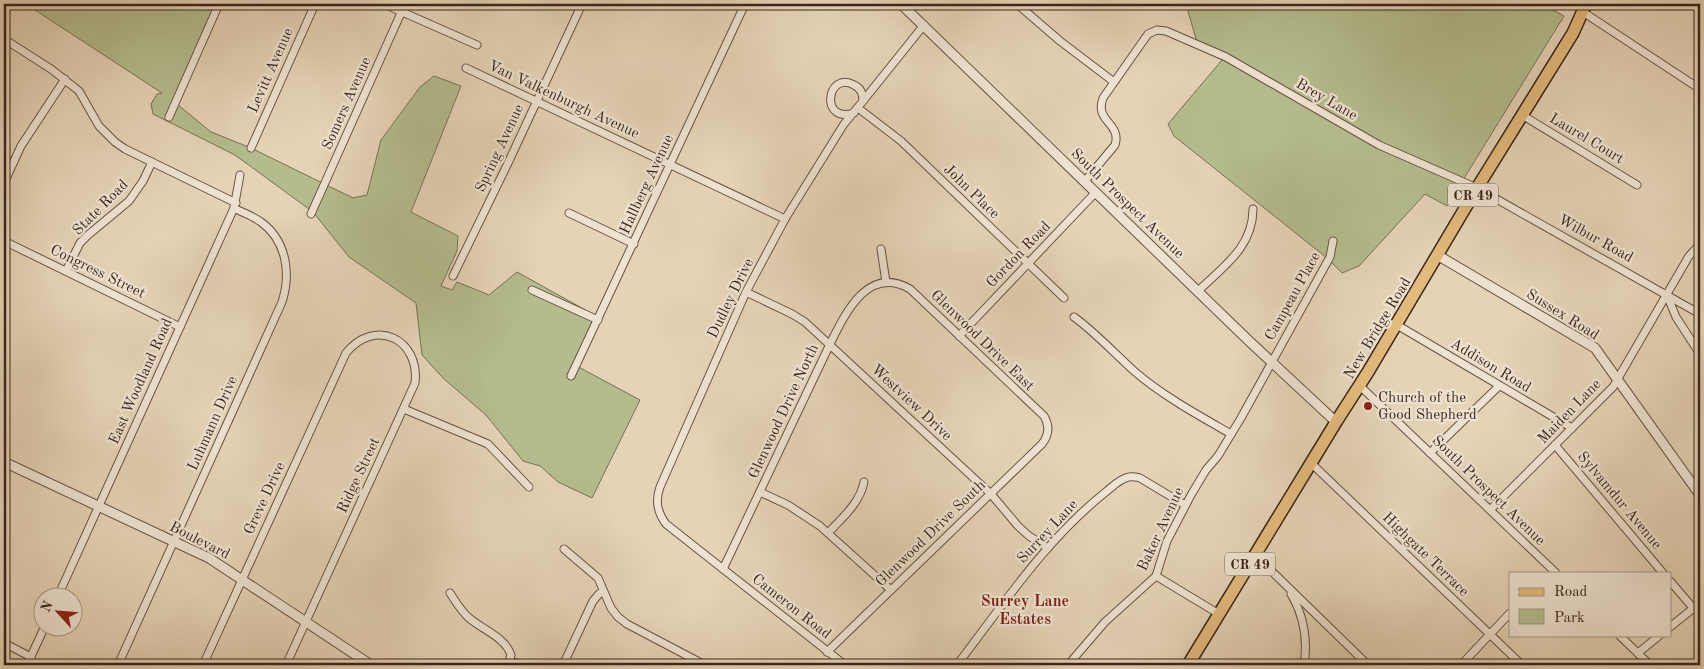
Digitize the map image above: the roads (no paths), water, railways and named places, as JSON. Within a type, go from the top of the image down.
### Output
[{"type":"main road","name":"New Bridge Road","points":[[1188,665],[1439,256],[1477,188],[1573,33],[1584,8]]},
{"type":"street","points":[[169,117],[219,4]]},
{"type":"street","name":"Levitt Avenue","points":[[251,148],[315,4]]},
{"type":"street","points":[[384,4],[477,45]]},
{"type":"street","name":"Somers Avenue","points":[[312,214],[405,4]]},
{"type":"street","name":"Spring Avenue","points":[[453,276],[582,4]]},
{"type":"street","name":"Hallberg Avenue","points":[[571,376],[744,4]]},
{"type":"street","name":"South Prospect Avenue","points":[[901,4],[1336,422]]},
{"type":"street","points":[[1017,4],[1060,41],[1114,82],[1102,98],[1100,110],[1105,121],[1114,130],[1115,145],[1085,181]]},
{"type":"street","points":[[1584,8],[1700,89]]},
{"type":"street","name":"Dudley Drive","points":[[658,508],[657,501],[660,487],[746,292],[786,219],[844,124],[924,25]]},
{"type":"street","name":"Brey Lane","points":[[1114,82],[1148,34],[1157,30],[1166,31],[1226,57],[1378,145],[1477,188]]},
{"type":"street","name":"Luhmann Drive","points":[[4,39],[65,79],[84,98],[92,114],[107,135],[125,149],[235,205],[261,222],[280,245],[287,267],[286,290],[282,302],[118,665]]},
{"type":"street","name":"Van Valkenburgh Avenue","points":[[466,68],[786,219]]},
{"type":"street","points":[[4,183],[21,146],[65,79]]},
{"type":"street","points":[[842,83],[853,84],[861,91],[858,107],[844,115],[834,110],[830,100],[833,89],[842,83]]},
{"type":"street","name":"John Place","points":[[858,107],[901,142],[1064,298]]},
{"type":"street","name":"Laurel Court","points":[[1522,115],[1637,184]]},
{"type":"street","name":"State Road","points":[[66,271],[80,243],[119,210],[133,195],[143,181],[152,162]]},
{"type":"street","name":"East Woodland Road","points":[[62,586],[235,205],[240,175]]},
{"type":"street","name":"Wilbur Road","points":[[1477,188],[1700,314]]},
{"type":"street","name":"Gordon Road","points":[[959,336],[1096,192]]},
{"type":"street","points":[[1198,290],[1237,254],[1243,246],[1252,226],[1253,209]]},
{"type":"street","points":[[569,213],[634,244]]},
{"type":"street","name":"Congress Street","points":[[4,241],[180,326]]},
{"type":"street","name":"Campeau Place","points":[[1272,362],[1330,257],[1333,241]]},
{"type":"street","name":"Maiden Lane","points":[[1490,510],[1608,393],[1689,256],[1700,244]]},
{"type":"street","points":[[881,249],[886,282]]},
{"type":"street","name":"Sussex Road","points":[[1439,256],[1586,342],[1601,355],[1700,495]]},
{"type":"street","name":"Glenwood Drive East","points":[[886,282],[895,283],[910,289],[1044,416],[1048,432]]},
{"type":"street","name":"Glenwood Drive North","points":[[723,569],[830,344],[858,297],[870,286],[886,282]]},
{"type":"street","points":[[532,290],[598,320]]},
{"type":"street","name":"Westview Drive","points":[[746,292],[805,322],[991,494],[1018,526],[1029,536],[1048,548]]},
{"type":"street","points":[[1666,295],[1676,317],[1700,354]]},
{"type":"street","points":[[1074,317],[1088,326],[1144,379],[1231,434]]},
{"type":"street","name":"Addison Road","points":[[1397,325],[1572,428]]},
{"type":"street","name":"Ridge Street","points":[[286,665],[415,383],[416,371],[414,361],[407,348],[391,338],[376,335],[359,340],[354,344]]},
{"type":"street","name":"Greve Drive","points":[[203,665],[346,353],[354,344]]},
{"type":"street","name":"Baker Avenue","points":[[1068,665],[1105,622],[1156,576],[1167,541],[1185,504],[1231,434],[1272,362]]},
{"type":"street","name":"South Prospect Avenue","points":[[1360,386],[1552,571]]},
{"type":"street","points":[[1430,453],[1499,386]]},
{"type":"street","points":[[404,409],[488,444],[529,488]]},
{"type":"street","name":"Glenwood Drive South","points":[[828,652],[1042,444],[1048,432]]},
{"type":"street","name":"Sylvamdur Avenue","points":[[1555,445],[1662,572]]},
{"type":"street","name":"Boulevard","points":[[4,462],[209,558],[371,665]]},
{"type":"street","name":"Highgate Terrace","points":[[1311,462],[1522,665]]},
{"type":"street","name":"Surrey Lane","points":[[957,665],[1048,548],[1096,500],[1123,479],[1128,477],[1140,478],[1185,504]]},
{"type":"street","points":[[828,533],[857,501],[864,482]]},
{"type":"street","points":[[760,492],[788,505],[828,533],[891,590]]},
{"type":"street","name":"Cameron Road","points":[[658,508],[666,524],[845,665]]},
{"type":"street","points":[[564,550],[598,578],[611,608],[618,617],[627,624],[705,665]]},
{"type":"street","points":[[1255,555],[1368,665]]},
{"type":"street","points":[[1156,576],[1219,614]]},
{"type":"street","points":[[1672,583],[1694,609]]},
{"type":"street","points":[[1283,584],[1292,595],[1303,619],[1306,642],[1304,665]]},
{"type":"street","points":[[563,665],[593,601],[603,591]]},
{"type":"street","points":[[450,593],[464,613],[506,644],[512,655],[509,663],[522,665]]},
{"type":"street","points":[[1672,626],[1700,603]]},
{"type":"street","points":[[1461,665],[1509,614]]},
{"type":"street","points":[[27,665],[40,636]]},
{"type":"street","points":[[1620,636],[1650,665]]},
{"type":"street","points":[[1638,653],[1659,636]]},
{"type":"street","points":[[4,644],[31,656]]},
{"type":"place","name":"Church of the Good Shepherd","points":[[1368,406]]},
{"type":"district","name":"Surrey Lane Estates","points":[[1025,609]]}]
